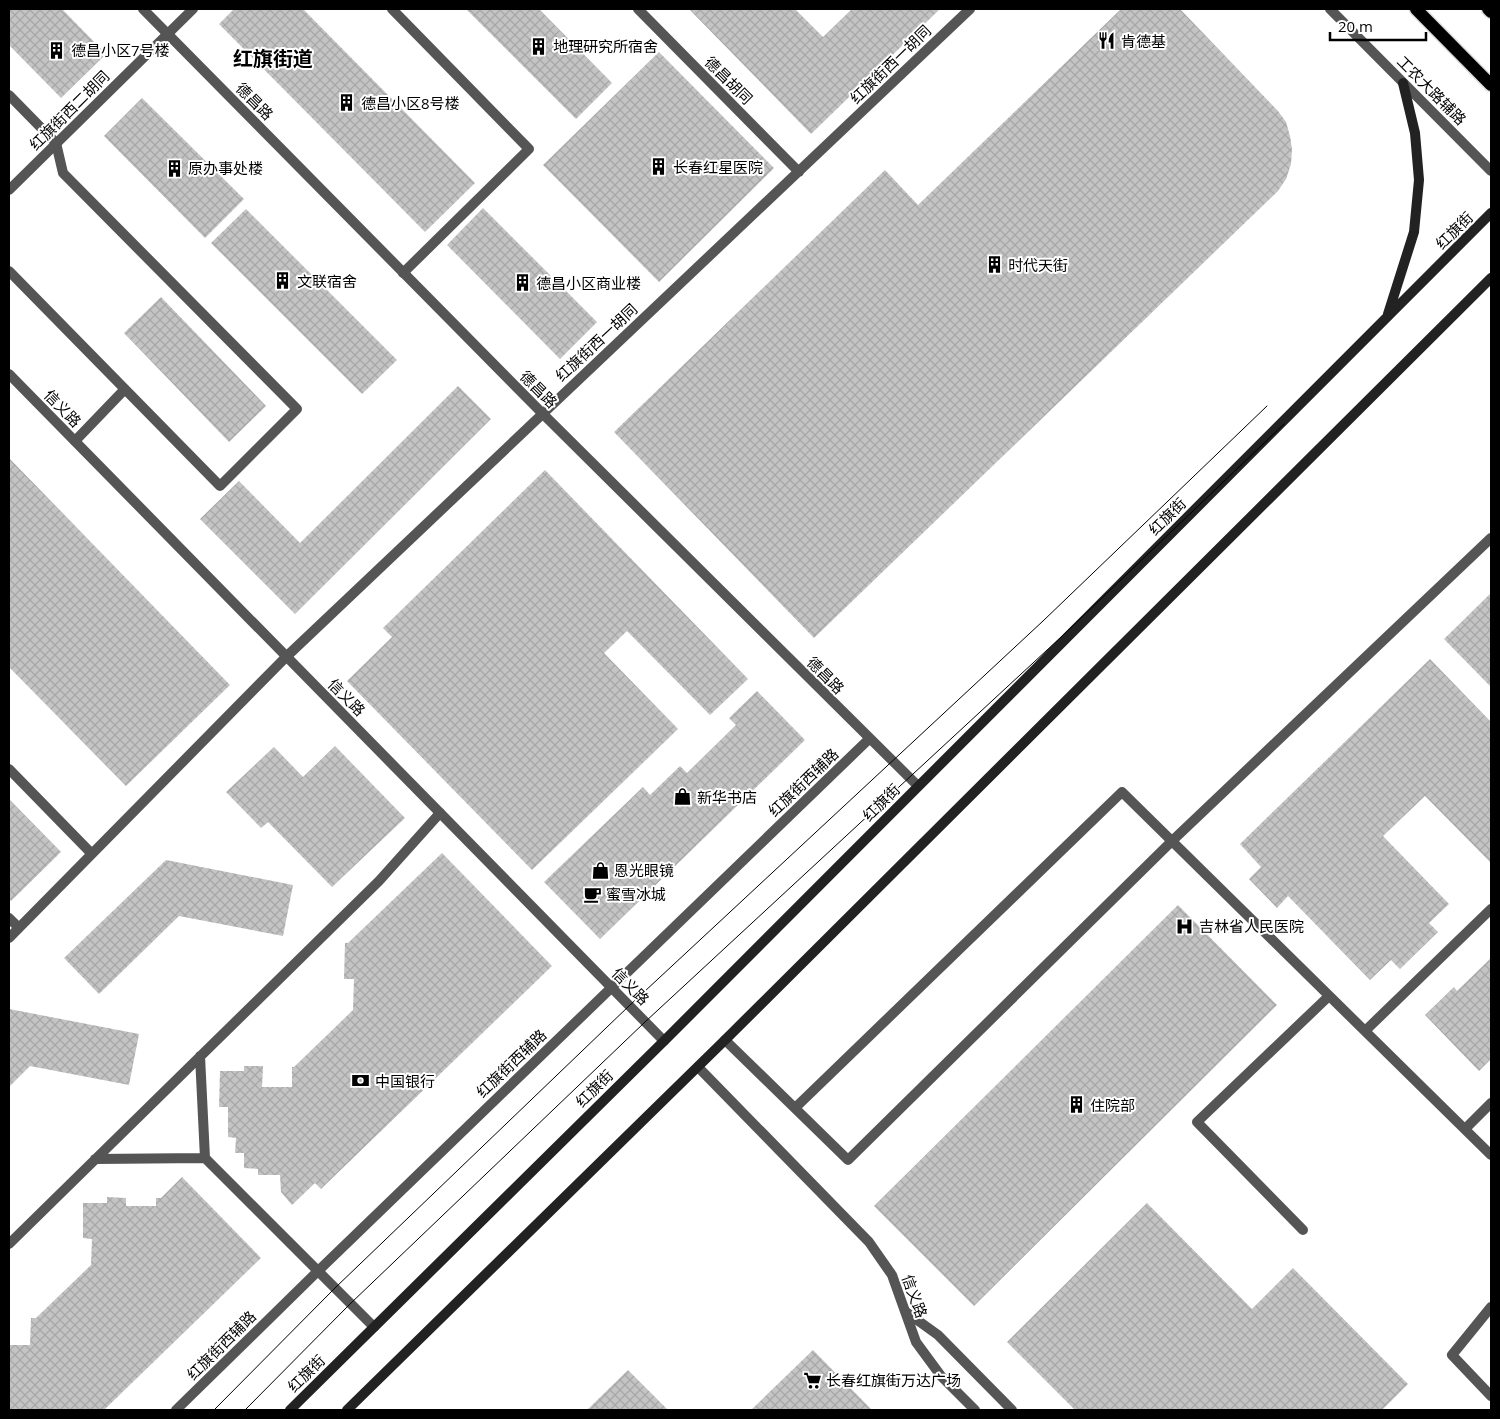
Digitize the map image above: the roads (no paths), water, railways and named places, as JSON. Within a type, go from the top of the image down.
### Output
[{"type":"main road","points":[[1416,9],[1491,85]]},
{"type":"main road","points":[[1488,9],[1491,12]]},
{"type":"main road","points":[[1387,317],[1414,232],[1419,180],[1415,133],[1403,84]]},
{"type":"main road","name":"红旗街","points":[[290,1410],[664,1041],[1491,213]]},
{"type":"main road","points":[[347,1410],[698,1066],[1491,278]]},
{"type":"street","name":"德昌路","points":[[143,9],[542,413],[918,786]]},
{"type":"street","name":"红旗街西二胡同","points":[[9,190],[193,9]]},
{"type":"street","points":[[392,9],[529,149],[403,273]]},
{"type":"street","name":"德昌胡同","points":[[638,9],[799,172]]},
{"type":"street","name":"红旗街西一胡同","points":[[9,938],[286,657],[970,9]]},
{"type":"street","name":"工农大路辅路","points":[[1330,9],[1491,172]]},
{"type":"street","points":[[9,95],[56,144],[63,173],[297,409],[220,486],[9,271]]},
{"type":"street","name":"信义路","points":[[9,374],[664,1041]]},
{"type":"street","points":[[75,441],[125,389]]},
{"type":"street","points":[[724,1040],[848,1160],[1172,841],[1491,538]]},
{"type":"street","name":"红旗街西辅路","points":[[176,1410],[869,739]]},
{"type":"street","points":[[9,769],[91,853]]},
{"type":"street","points":[[795,1108],[1122,792],[1491,1155]]},
{"type":"street","points":[[9,1244],[379,881],[440,813]]},
{"type":"street","points":[[1365,1032],[1491,909]]},
{"type":"street","points":[[9,918],[19,928]]},
{"type":"street","points":[[1303,1230],[1197,1122],[1329,996]]},
{"type":"street","points":[[200,1056],[205,1158],[374,1327]]},
{"type":"street","name":"信义路","points":[[698,1066],[869,1242],[892,1275],[916,1342],[941,1376],[975,1410]]},
{"type":"street","points":[[1464,1129],[1491,1104]]},
{"type":"street","points":[[95,1159],[205,1158]]},
{"type":"street","points":[[1491,1307],[1452,1354],[1491,1396]]},
{"type":"street","points":[[906,1312],[938,1335],[1012,1410]]},
{"type":"tram line","points":[[214,1410],[335,1288],[630,1005],[1043,621],[1267,406]]},
{"type":"tram line","points":[[245,1410],[350,1304],[645,1022],[1060,638],[1284,424]]},
{"type":"place","name":"肯德基","points":[[1107,41]]},
{"type":"place","name":"地理研究所宿舍","points":[[539,46]]},
{"type":"place","name":"德昌小区7号楼","points":[[57,50]]},
{"type":"place","name":"德昌小区8号楼","points":[[347,103]]},
{"type":"place","name":"长春红星医院","points":[[659,167]]},
{"type":"place","name":"原办事处楼","points":[[174,168]]},
{"type":"place","name":"时代天街","points":[[994,265]]},
{"type":"place","name":"文联宿舍","points":[[283,281]]},
{"type":"place","name":"德昌小区商业楼","points":[[522,283]]},
{"type":"place","name":"新华书店","points":[[683,797]]},
{"type":"place","name":"恩光眼镜","points":[[600,870]]},
{"type":"place","name":"蜜雪冰城","points":[[592,894]]},
{"type":"place","name":"吉林省人民医院","points":[[1185,926]]},
{"type":"place","name":"中国银行","points":[[361,1081]]},
{"type":"place","name":"住院部","points":[[1076,1105]]},
{"type":"place","name":"长春红旗街万达广场","points":[[812,1380]]},
{"type":"district","name":"红旗街道","points":[[273,58]]}]
